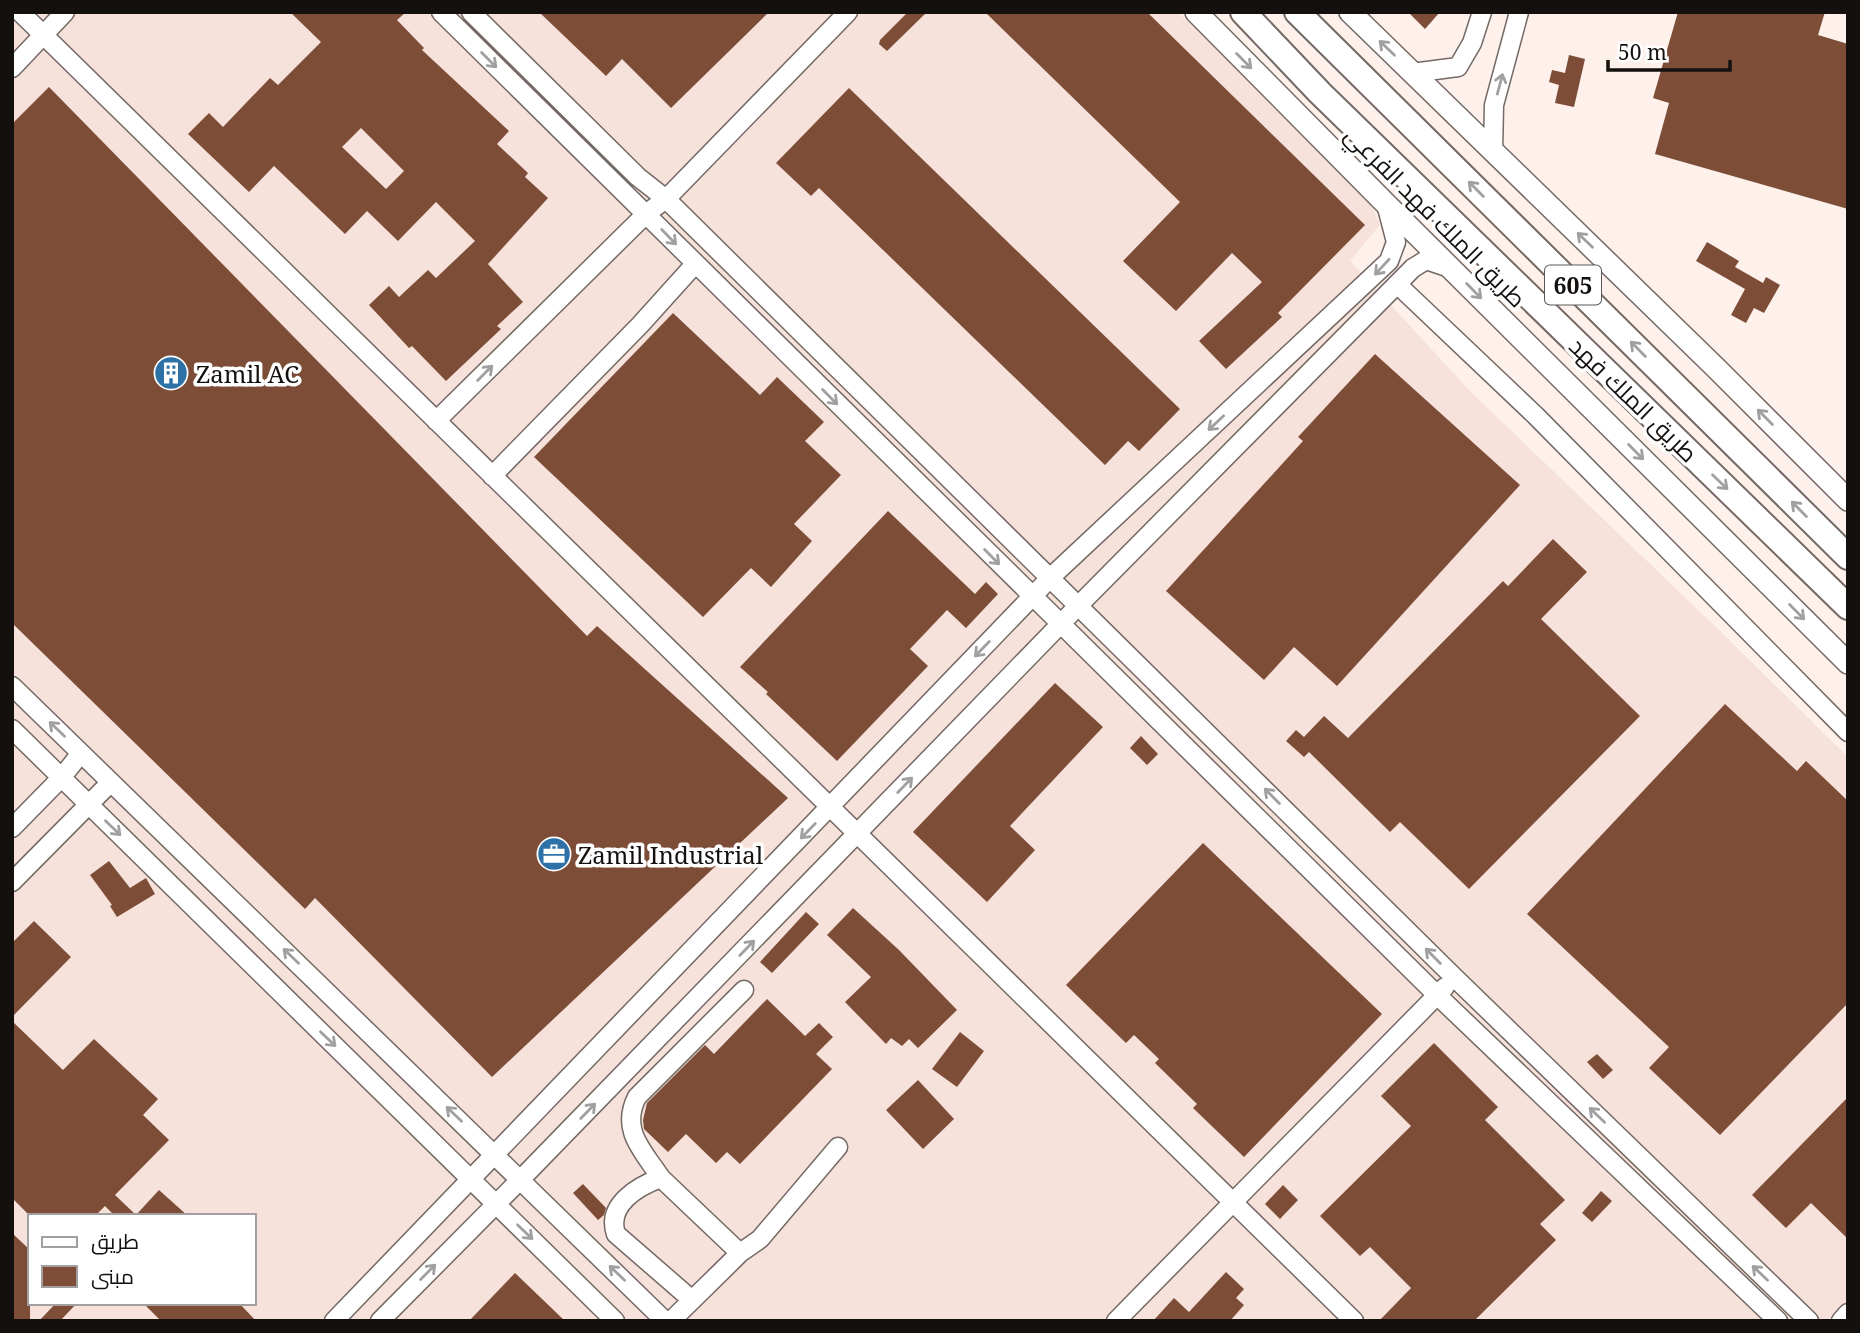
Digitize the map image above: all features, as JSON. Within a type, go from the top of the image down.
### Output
[{"type":"highway","points":[[1228,12],[1320,93]]},
{"type":"highway","name":"طريق الملك فهد","points":[[1242,12],[1320,93],[1848,607]]},
{"type":"highway","name":"طريق الملك فهد","points":[[1297,12],[1848,557]]},
{"type":"main road","name":"طريق الملك فهد الفرعي","points":[[1196,12],[1848,663]]},
{"type":"main road","points":[[1350,12],[1848,500]]},
{"type":"street","points":[[12,68],[65,12]]},
{"type":"street","points":[[441,12],[1438,996],[1778,1321]]},
{"type":"street","points":[[471,12],[638,177],[666,199],[1454,977],[1809,1321]]},
{"type":"street","points":[[436,421],[646,213],[666,199],[848,12]]},
{"type":"street","points":[[1412,73],[1458,67],[1472,43],[1482,12]]},
{"type":"street","points":[[1493,152],[1494,105],[1519,12]]},
{"type":"street","points":[[19,16],[43,35],[1354,1321]]},
{"type":"street","points":[[334,1321],[1051,577],[1389,261],[1396,242],[1386,204]]},
{"type":"street","points":[[380,1321],[1060,624],[1413,268],[1426,260],[1452,269]]},
{"type":"street","points":[[492,476],[640,325],[695,264]]},
{"type":"street","points":[[1398,285],[1535,415],[1848,732]]},
{"type":"street","points":[[12,686],[665,1321]]},
{"type":"street","points":[[12,729],[615,1321]]},
{"type":"street","points":[[12,828],[62,777],[81,753]]},
{"type":"street","points":[[12,882],[111,782]]},
{"type":"street","points":[[1116,1321],[1454,977]]},
{"type":"street","points":[[740,1252],[661,1178],[636,1141],[629,1123],[637,1097],[744,990]]},
{"type":"street","points":[[671,1321],[740,1252],[760,1239],[838,1147]]},
{"type":"street","points":[[661,1178],[640,1187],[628,1196],[615,1211],[614,1227],[616,1234],[692,1300]]},
{"type":"street","points":[[1841,1321],[1848,1313]]},
{"type":"shaded area","points":[[12,12],[1178,12],[1369,200],[1380,225],[1350,261],[1472,393],[1848,757],[1848,1321],[12,1321]]},
{"type":"building","points":[[290,12],[406,12],[397,20],[424,48],[422,50],[509,131],[497,144],[528,173],[525,177],[548,198],[488,264],[523,302],[497,326],[501,329],[446,381],[412,346],[409,348],[369,305],[389,286],[399,297],[428,270],[436,278],[475,241],[436,202],[398,241],[367,211],[345,234],[274,166],[249,192],[188,134],[209,113],[223,127],[270,78],[278,85],[321,42]],"holes":[[[361,128],[404,171],[386,189],[342,147]]]},
{"type":"building","points":[[539,12],[769,12],[671,108],[622,59],[606,76]]},
{"type":"building","points":[[908,12],[927,12],[887,51],[879,44],[880,40]]},
{"type":"building","points":[[985,12],[1147,12],[1365,225],[1278,313],[1282,317],[1226,369],[1199,341],[1262,282],[1232,253],[1176,311],[1123,261],[1180,202]]},
{"type":"building","points":[[1408,12],[1440,12],[1425,29]]},
{"type":"building","points":[[1678,12],[1825,12],[1818,35],[1848,44],[1848,209],[1655,154],[1669,103],[1653,98]]},
{"type":"building","points":[[1569,55],[1585,59],[1574,107],[1555,103],[1559,85],[1549,82],[1552,70],[1565,73]]},
{"type":"building","name":"Zamil AC","points":[[49,87],[587,636],[597,626],[788,798],[492,1077],[315,898],[305,909],[12,623],[12,124]]},
{"type":"building","points":[[849,88],[1180,409],[1139,451],[1128,441],[1105,465],[819,188],[811,196],[776,163]]},
{"type":"building","points":[[1707,242],[1739,261],[1735,267],[1763,283],[1766,277],[1780,285],[1764,313],[1754,308],[1746,323],[1731,315],[1745,289],[1696,261]]},
{"type":"building","points":[[673,313],[760,395],[777,377],[824,422],[805,441],[841,475],[794,524],[812,541],[771,587],[751,568],[703,617],[534,457]]},
{"type":"building","points":[[1375,354],[1520,485],[1337,686],[1294,647],[1264,680],[1166,591],[1303,441],[1298,437]]},
{"type":"building","points":[[888,511],[975,594],[986,582],[998,594],[966,628],[947,610],[910,649],[928,666],[837,761],[740,667]]},
{"type":"building","points":[[1553,539],[1587,572],[1541,619],[1640,716],[1469,889],[1400,822],[1390,832],[1309,752],[1304,757],[1286,741],[1296,730],[1304,737],[1324,716],[1348,738],[1503,581],[1508,586]]},
{"type":"building","points":[[1055,683],[1103,727],[1010,826],[1035,850],[987,902],[913,832]]},
{"type":"building","points":[[1725,704],[1797,771],[1806,761],[1848,801],[1848,1003],[1720,1135],[1649,1068],[1669,1047],[1527,914]]},
{"type":"building","points":[[1141,736],[1158,754],[1147,765],[1130,748]]},
{"type":"building","points":[[1203,843],[1382,1014],[1244,1157],[1193,1108],[1197,1104],[1155,1063],[1159,1059],[1134,1035],[1126,1043],[1066,985]]},
{"type":"building","points":[[109,861],[130,888],[146,878],[155,894],[117,917],[110,906],[112,905],[90,875]]},
{"type":"building","points":[[853,908],[899,950],[957,1010],[918,1048],[909,1039],[902,1046],[891,1038],[886,1044],[845,1002],[871,977],[827,935]]},
{"type":"building","points":[[806,912],[819,924],[772,973],[760,962]]},
{"type":"building","points":[[34,921],[71,957],[12,1017],[12,943]]},
{"type":"building","points":[[767,999],[805,1036],[819,1023],[833,1037],[816,1054],[832,1069],[740,1164],[727,1152],[716,1163],[686,1134],[668,1152],[644,1129],[647,1103],[705,1045],[714,1054]]},
{"type":"building","points":[[12,1021],[63,1070],[94,1039],[158,1099],[143,1115],[169,1140],[115,1195],[135,1214],[113,1214],[105,1206],[97,1214],[28,1214],[12,1198]]},
{"type":"building","points":[[960,1032],[984,1051],[957,1087],[932,1069]]},
{"type":"building","points":[[1434,1043],[1498,1107],[1485,1120],[1565,1200],[1540,1224],[1556,1240],[1474,1321],[1379,1321],[1411,1288],[1370,1247],[1360,1256],[1320,1216],[1411,1126],[1381,1096]]},
{"type":"building","points":[[1597,1054],[1613,1070],[1603,1079],[1587,1062]]},
{"type":"building","points":[[918,1080],[954,1119],[923,1149],[886,1110]]},
{"type":"building","points":[[1848,1097],[1848,1239],[1811,1203],[1786,1228],[1752,1195]]},
{"type":"building","points":[[583,1184],[606,1208],[604,1215],[598,1220],[573,1193]]},
{"type":"building","points":[[1283,1185],[1298,1200],[1280,1219],[1265,1204]]},
{"type":"building","points":[[159,1190],[186,1214],[137,1214]]},
{"type":"building","points":[[1601,1191],[1612,1201],[1592,1222],[1582,1213]]},
{"type":"building","points":[[12,1233],[28,1248],[30,1321],[12,1321]]},
{"type":"building","points":[[1226,1272],[1244,1289],[1236,1298],[1244,1305],[1230,1321],[1153,1321],[1174,1298],[1189,1312]]},
{"type":"building","points":[[515,1273],[565,1321],[469,1321]]},
{"type":"building","points":[[54,1305],[75,1305],[60,1321],[39,1321]]},
{"type":"building","points":[[145,1305],[241,1305],[256,1321],[161,1321]]},
{"type":"place","name":"Zamil AC","points":[[171,373]]},
{"type":"place","name":"Zamil Industrial","points":[[554,854]]}]
